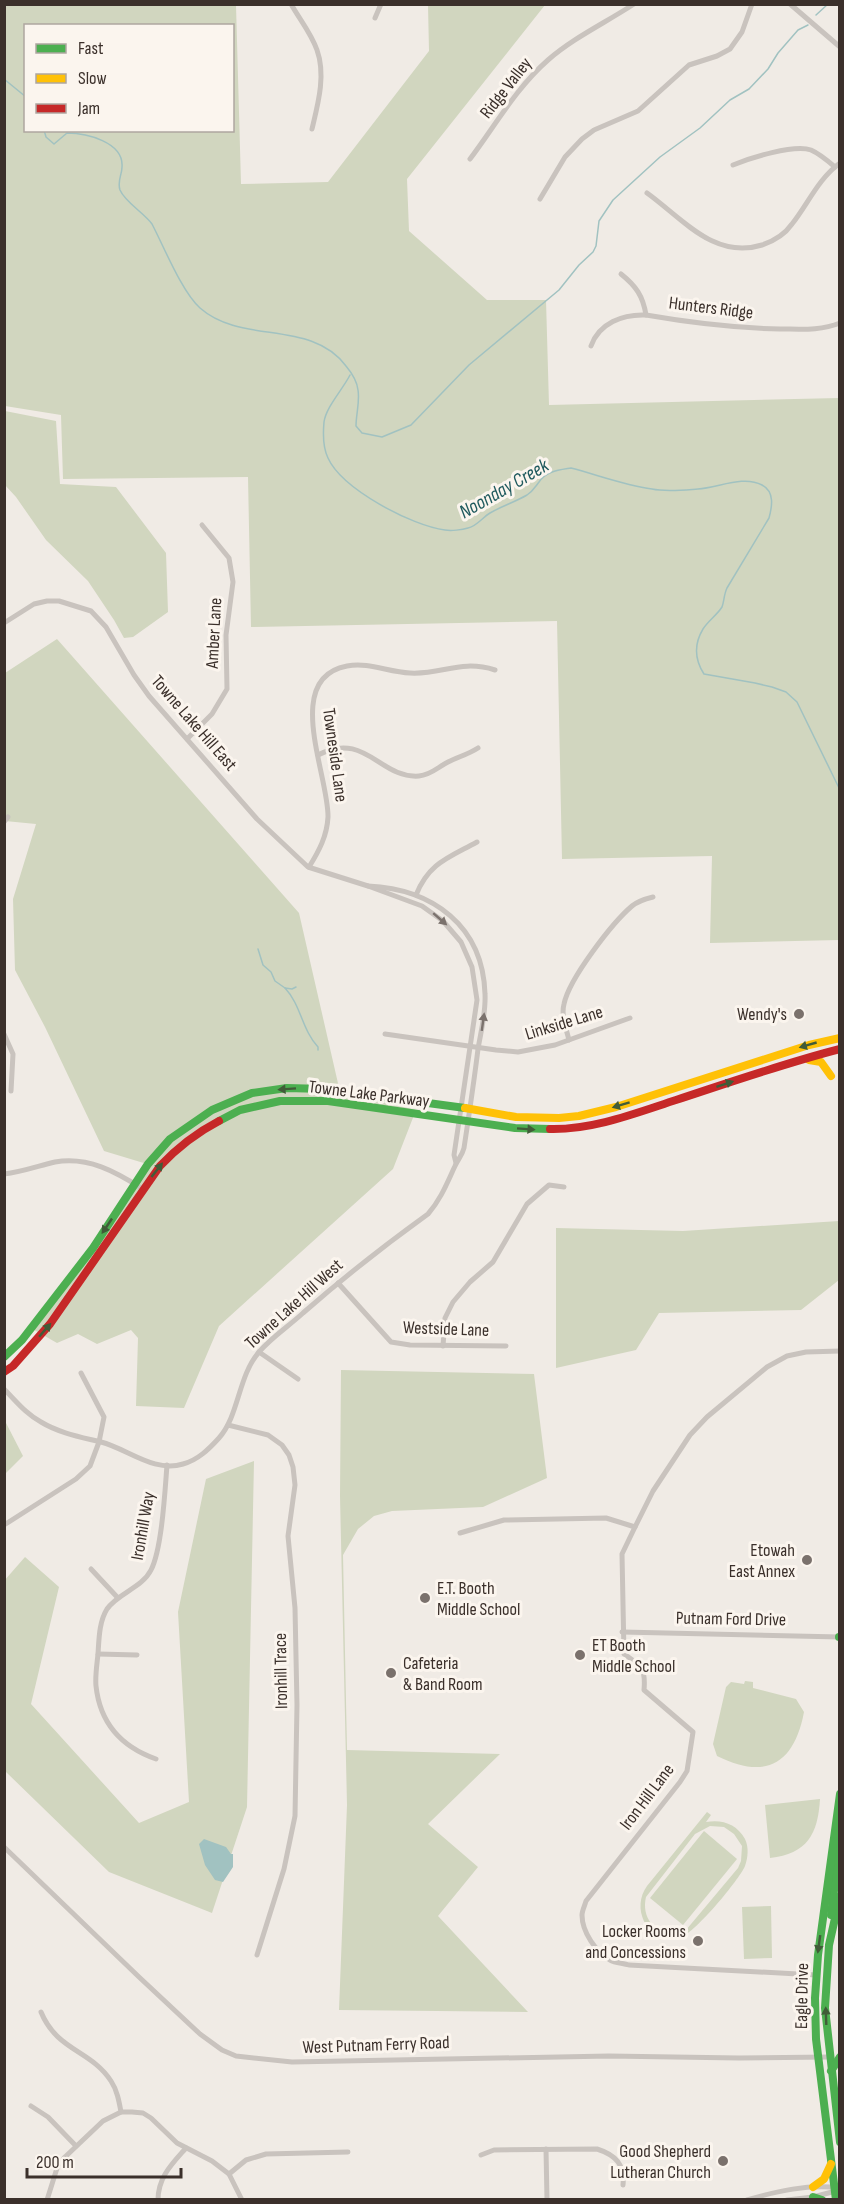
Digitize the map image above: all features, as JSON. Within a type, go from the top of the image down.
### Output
[{"type":"main road","name":"Towne Lake Parkway","points":[[4,1372],[13,1366],[51,1324],[139,1187],[148,1164],[170,1139],[212,1110],[252,1094],[287,1088],[324,1089],[528,1118],[579,1116],[616,1107],[809,1045],[840,1038]]},
{"type":"main road","name":"Towne Lake Parkway","points":[[4,1357],[22,1340],[139,1187],[200,1131],[240,1110],[280,1101],[328,1101],[468,1122],[542,1130],[567,1129],[596,1124],[798,1060],[840,1049]]},
{"type":"main road","points":[[798,1060],[810,1059],[821,1062],[831,1076]]},
{"type":"main road","name":"Eagle Drive","points":[[837,2191],[815,2020],[816,1975],[840,1794]]},
{"type":"main road","points":[[831,1915],[838,1858],[834,1837]]},
{"type":"main road","name":"Eagle Drive","points":[[840,1896],[826,1975],[825,2008],[840,2142]]},
{"type":"main road","points":[[831,2072],[840,2057]]},
{"type":"main road","points":[[813,2187],[822,2181],[832,2163]]},
{"type":"main road","points":[[813,2197],[822,2199]]},
{"type":"street","points":[[291,4],[318,51],[321,81],[312,129]]},
{"type":"street","points":[[375,18],[381,4]]},
{"type":"street","name":"Ridge Valley","points":[[470,159],[534,73],[571,42],[634,4]]},
{"type":"street","points":[[540,199],[561,163],[582,139],[594,130],[638,111],[689,65],[717,56],[730,48],[742,32],[752,4]]},
{"type":"street","points":[[790,4],[840,47]]},
{"type":"street","points":[[647,193],[706,239],[733,248],[750,248],[766,243],[787,230],[819,183],[837,165],[810,150],[802,149],[775,153],[733,165]]},
{"type":"street","points":[[621,274],[636,287],[641,295],[646,315]]},
{"type":"street","name":"Hunters Ridge","points":[[591,346],[598,333],[617,319],[634,315],[717,327],[814,330],[840,323]]},
{"type":"street","name":"Amber Lane","points":[[187,739],[212,714],[227,689],[226,635],[233,582],[229,558],[202,525]]},
{"type":"street","name":"Towne Lake Hill East","points":[[4,623],[34,604],[47,601],[69,603],[91,611],[106,627],[149,696],[257,819],[309,867],[413,902],[443,921],[457,937],[467,954],[475,979],[477,1000],[460,1107]]},
{"type":"street","name":"Towneside Lane","points":[[309,867],[321,846],[327,824],[327,801],[312,717],[313,702],[318,687],[334,671],[356,665],[410,673],[463,665],[495,670]]},
{"type":"street","points":[[318,755],[325,751],[362,751],[397,772],[419,776],[434,772],[478,748]]},
{"type":"street","points":[[413,902],[423,878],[432,869],[477,842]]},
{"type":"street","name":"Towne Lake Hill East","points":[[368,886],[389,887],[432,901],[462,927],[474,948],[481,965],[486,997],[468,1122]]},
{"type":"street","points":[[569,1040],[563,1019],[564,1005],[578,976],[604,935],[617,921],[633,905],[642,899],[653,897]]},
{"type":"street","name":"Linkside Lane","points":[[385,1034],[518,1052],[543,1049],[630,1018]]},
{"type":"street","points":[[4,1034],[13,1054],[11,1091]]},
{"type":"street","name":"Towne Lake Hill West","points":[[456,1163],[454,1155],[460,1107]]},
{"type":"street","name":"Towne Lake Hill West","points":[[4,1389],[25,1411],[40,1422],[148,1462],[182,1465],[200,1456],[221,1436],[228,1425],[246,1375],[259,1352],[338,1283],[428,1214],[441,1196],[456,1163],[462,1157],[468,1122]]},
{"type":"street","points":[[4,1174],[26,1171],[54,1162],[89,1162],[108,1169],[139,1187]]},
{"type":"street","points":[[443,1346],[445,1318],[453,1302],[470,1282],[493,1262],[527,1204],[549,1185],[564,1186]]},
{"type":"street","name":"Westside Lane","points":[[338,1283],[391,1341],[410,1345],[506,1346]]},
{"type":"street","name":"Iron Hill Lane","points":[[816,1975],[629,1965],[610,1960],[599,1951],[590,1940],[582,1916],[586,1901],[687,1771],[693,1732],[644,1690],[645,1675],[641,1666],[624,1654],[622,1554],[653,1491],[690,1435],[707,1417],[768,1367],[787,1356],[806,1352],[840,1351]]},
{"type":"street","points":[[259,1352],[298,1379]]},
{"type":"street","points":[[4,1526],[76,1479],[90,1466],[99,1442],[104,1417],[81,1373]]},
{"type":"street","name":"Ironhill Trace","points":[[228,1425],[268,1435],[282,1444],[289,1455],[296,1485],[288,1536],[296,1619],[295,1816],[284,1869],[257,1955]]},
{"type":"street","name":"Ironhill Way","points":[[156,1759],[123,1742],[101,1711],[95,1685],[103,1617],[108,1607],[150,1572],[154,1563],[167,1465]]},
{"type":"street","points":[[460,1533],[504,1520],[606,1518],[635,1527]]},
{"type":"street","points":[[92,1569],[118,1598]]},
{"type":"street","name":"Putnam Ford Drive","points":[[622,1632],[839,1637]]},
{"type":"street","points":[[98,1654],[137,1655]]},
{"type":"street","name":"West Putnam Ferry Road","points":[[4,1847],[193,2027],[209,2041],[236,2056],[292,2062],[586,2056],[829,2057]]},
{"type":"street","points":[[41,2012],[58,2039],[107,2074],[117,2092],[121,2112]]},
{"type":"street","points":[[31,2106],[48,2117],[76,2146]]},
{"type":"street","points":[[47,2199],[58,2165],[103,2121],[121,2112],[143,2113],[177,2143],[212,2161],[229,2174],[242,2199]]},
{"type":"street","points":[[158,2199],[158,2188],[164,2174],[186,2148]]},
{"type":"street","points":[[546,2149],[547,2199]]},
{"type":"street","points":[[481,2155],[494,2150],[597,2149],[605,2151],[621,2165],[624,2171],[623,2185]]},
{"type":"street","points":[[229,2174],[246,2160],[266,2154],[348,2152]]},
{"type":"street","points":[[747,2199],[789,2189],[813,2187],[837,2191]]},
{"type":"street","points":[[787,2199],[813,2197],[837,2191]]},
{"type":"green space","points":[[4,5],[236,5],[241,184],[328,182],[429,51],[428,5],[545,5],[407,179],[409,231],[487,300],[546,300],[549,405],[839,398],[839,940],[710,943],[712,856],[562,859],[557,621],[251,627],[248,477],[63,479],[61,415],[5,406]]},
{"type":"green space","points":[[5,411],[56,421],[60,484],[116,487],[166,553],[168,612],[133,637],[124,638],[88,581],[46,540],[5,485]]},
{"type":"green space","points":[[57,639],[299,913],[340,1092],[416,1110],[393,1169],[219,1326],[184,1408],[136,1406],[138,1338],[131,1330],[97,1344],[78,1334],[57,1343],[29,1327],[122,1206],[147,1164],[104,1151],[15,970],[13,899],[36,824],[5,821],[5,673]]},
{"type":"green space","points":[[839,1221],[839,1280],[801,1310],[659,1313],[636,1350],[556,1368],[556,1228],[683,1231]]},
{"type":"green space","points":[[341,1370],[534,1374],[547,1478],[483,1507],[392,1511],[374,1516],[358,1529],[343,1555],[347,1750],[500,1754],[428,1824],[478,1867],[438,1916],[528,2012],[339,2010],[347,1805],[340,1496]]},
{"type":"green space","points":[[5,1421],[23,1456],[4,1474]]},
{"type":"green space","points":[[254,1461],[247,1807],[212,1913],[109,1872],[5,1771],[4,1581],[25,1557],[59,1587],[31,1704],[139,1823],[189,1802],[178,1612],[206,1479]]},
{"type":"green space","points":[[745,1681],[753,1682],[753,1688],[796,1699],[804,1712],[793,1745],[785,1756],[763,1767],[749,1767],[717,1756],[713,1744],[726,1687],[731,1682],[744,1684]]},
{"type":"green space","points":[[820,1799],[817,1822],[808,1840],[793,1852],[770,1858],[765,1805]]},
{"type":"green space","points":[[707,1812],[711,1815],[706,1822],[718,1821],[733,1826],[745,1839],[747,1856],[741,1873],[706,1916],[681,1937],[670,1939],[660,1937],[646,1925],[640,1906],[647,1886]],"holes":[[[710,1826],[724,1827],[734,1834],[742,1846],[738,1868],[686,1930],[677,1933],[661,1931],[655,1927],[646,1914],[646,1897],[695,1834]]]},
{"type":"green space","points":[[704,1831],[737,1859],[683,1925],[650,1898]]},
{"type":"green space","points":[[771,1906],[772,1958],[744,1959],[742,1907]]},
{"type":"water","points":[[204,1839],[226,1847],[233,1854],[233,1867],[223,1882],[215,1880],[205,1865],[199,1844]]},
{"type":"waterway","points":[[816,15],[828,4]]},
{"type":"waterway","points":[[45,132],[46,137],[54,144],[67,133],[93,137],[117,151],[122,167],[120,190],[152,224],[193,301],[217,319],[236,326],[314,342],[331,352],[354,377],[359,399],[356,426],[362,433],[382,437],[411,425],[469,365],[559,290],[593,252],[596,246],[599,221],[613,200],[660,157],[700,128],[730,100],[749,89],[768,69],[778,53],[798,30],[808,25]]},
{"type":"waterway","name":"Noonday Creek","points":[[4,79],[24,95]]},
{"type":"waterway","name":"Noonday Creek","points":[[350,375],[325,416],[324,440],[328,458],[336,470],[362,493],[397,514],[431,527],[445,530],[471,527],[490,513],[527,495],[545,475],[571,468],[657,490],[698,489],[747,481],[755,482],[766,488],[772,500],[769,518],[727,588],[722,607],[700,635],[697,658],[704,674],[772,687],[786,692],[797,702],[840,790]]},
{"type":"waterway","points":[[258,949],[263,965],[271,972],[275,981],[285,988],[296,987]]},
{"type":"waterway","points":[[285,988],[295,1002],[318,1050]]},
{"type":"traffic: fast","points":[[4,1357],[22,1340],[93,1248],[148,1164],[170,1139],[212,1110],[252,1093],[287,1088],[324,1089],[465,1108]]},
{"type":"traffic: fast","points":[[219,1121],[240,1110],[280,1101],[328,1101],[515,1128],[550,1129]]},
{"type":"traffic: fast","points":[[836,2200],[816,2039],[815,1998],[818,1955],[840,1794]]},
{"type":"traffic: fast","points":[[831,1915],[838,1858],[835,1841]]},
{"type":"traffic: fast","points":[[840,1896],[829,1945],[825,2008],[840,2142]]},
{"type":"traffic: fast","points":[[831,2071],[840,2057]]},
{"type":"traffic: fast","points":[[813,2197],[822,2200]]},
{"type":"traffic: slow","points":[[465,1108],[516,1117],[579,1116],[616,1107],[809,1045],[840,1038]]},
{"type":"traffic: slow","points":[[809,1060],[821,1062],[831,1076]]},
{"type":"traffic: slow","points":[[813,2187],[824,2179],[831,2164]]},
{"type":"traffic: jam","points":[[550,1129],[582,1127],[614,1120],[840,1049]]},
{"type":"traffic: jam","points":[[4,1372],[13,1366],[50,1324],[160,1166],[188,1141],[219,1121]]},
{"type":"place","name":"Wendy's","points":[[799,1014]]},
{"type":"place","name":"Etowah East Annex","points":[[807,1560]]},
{"type":"place","name":"E.T. Booth Middle School","points":[[425,1598]]},
{"type":"place","name":"ET Booth Middle School","points":[[580,1655]]},
{"type":"place","name":"Cafeteria & Band Room","points":[[391,1673]]},
{"type":"place","name":"Locker Rooms and Concessions","points":[[698,1941]]},
{"type":"place","name":"Good Shepherd Lutheran Church","points":[[723,2161]]}]
